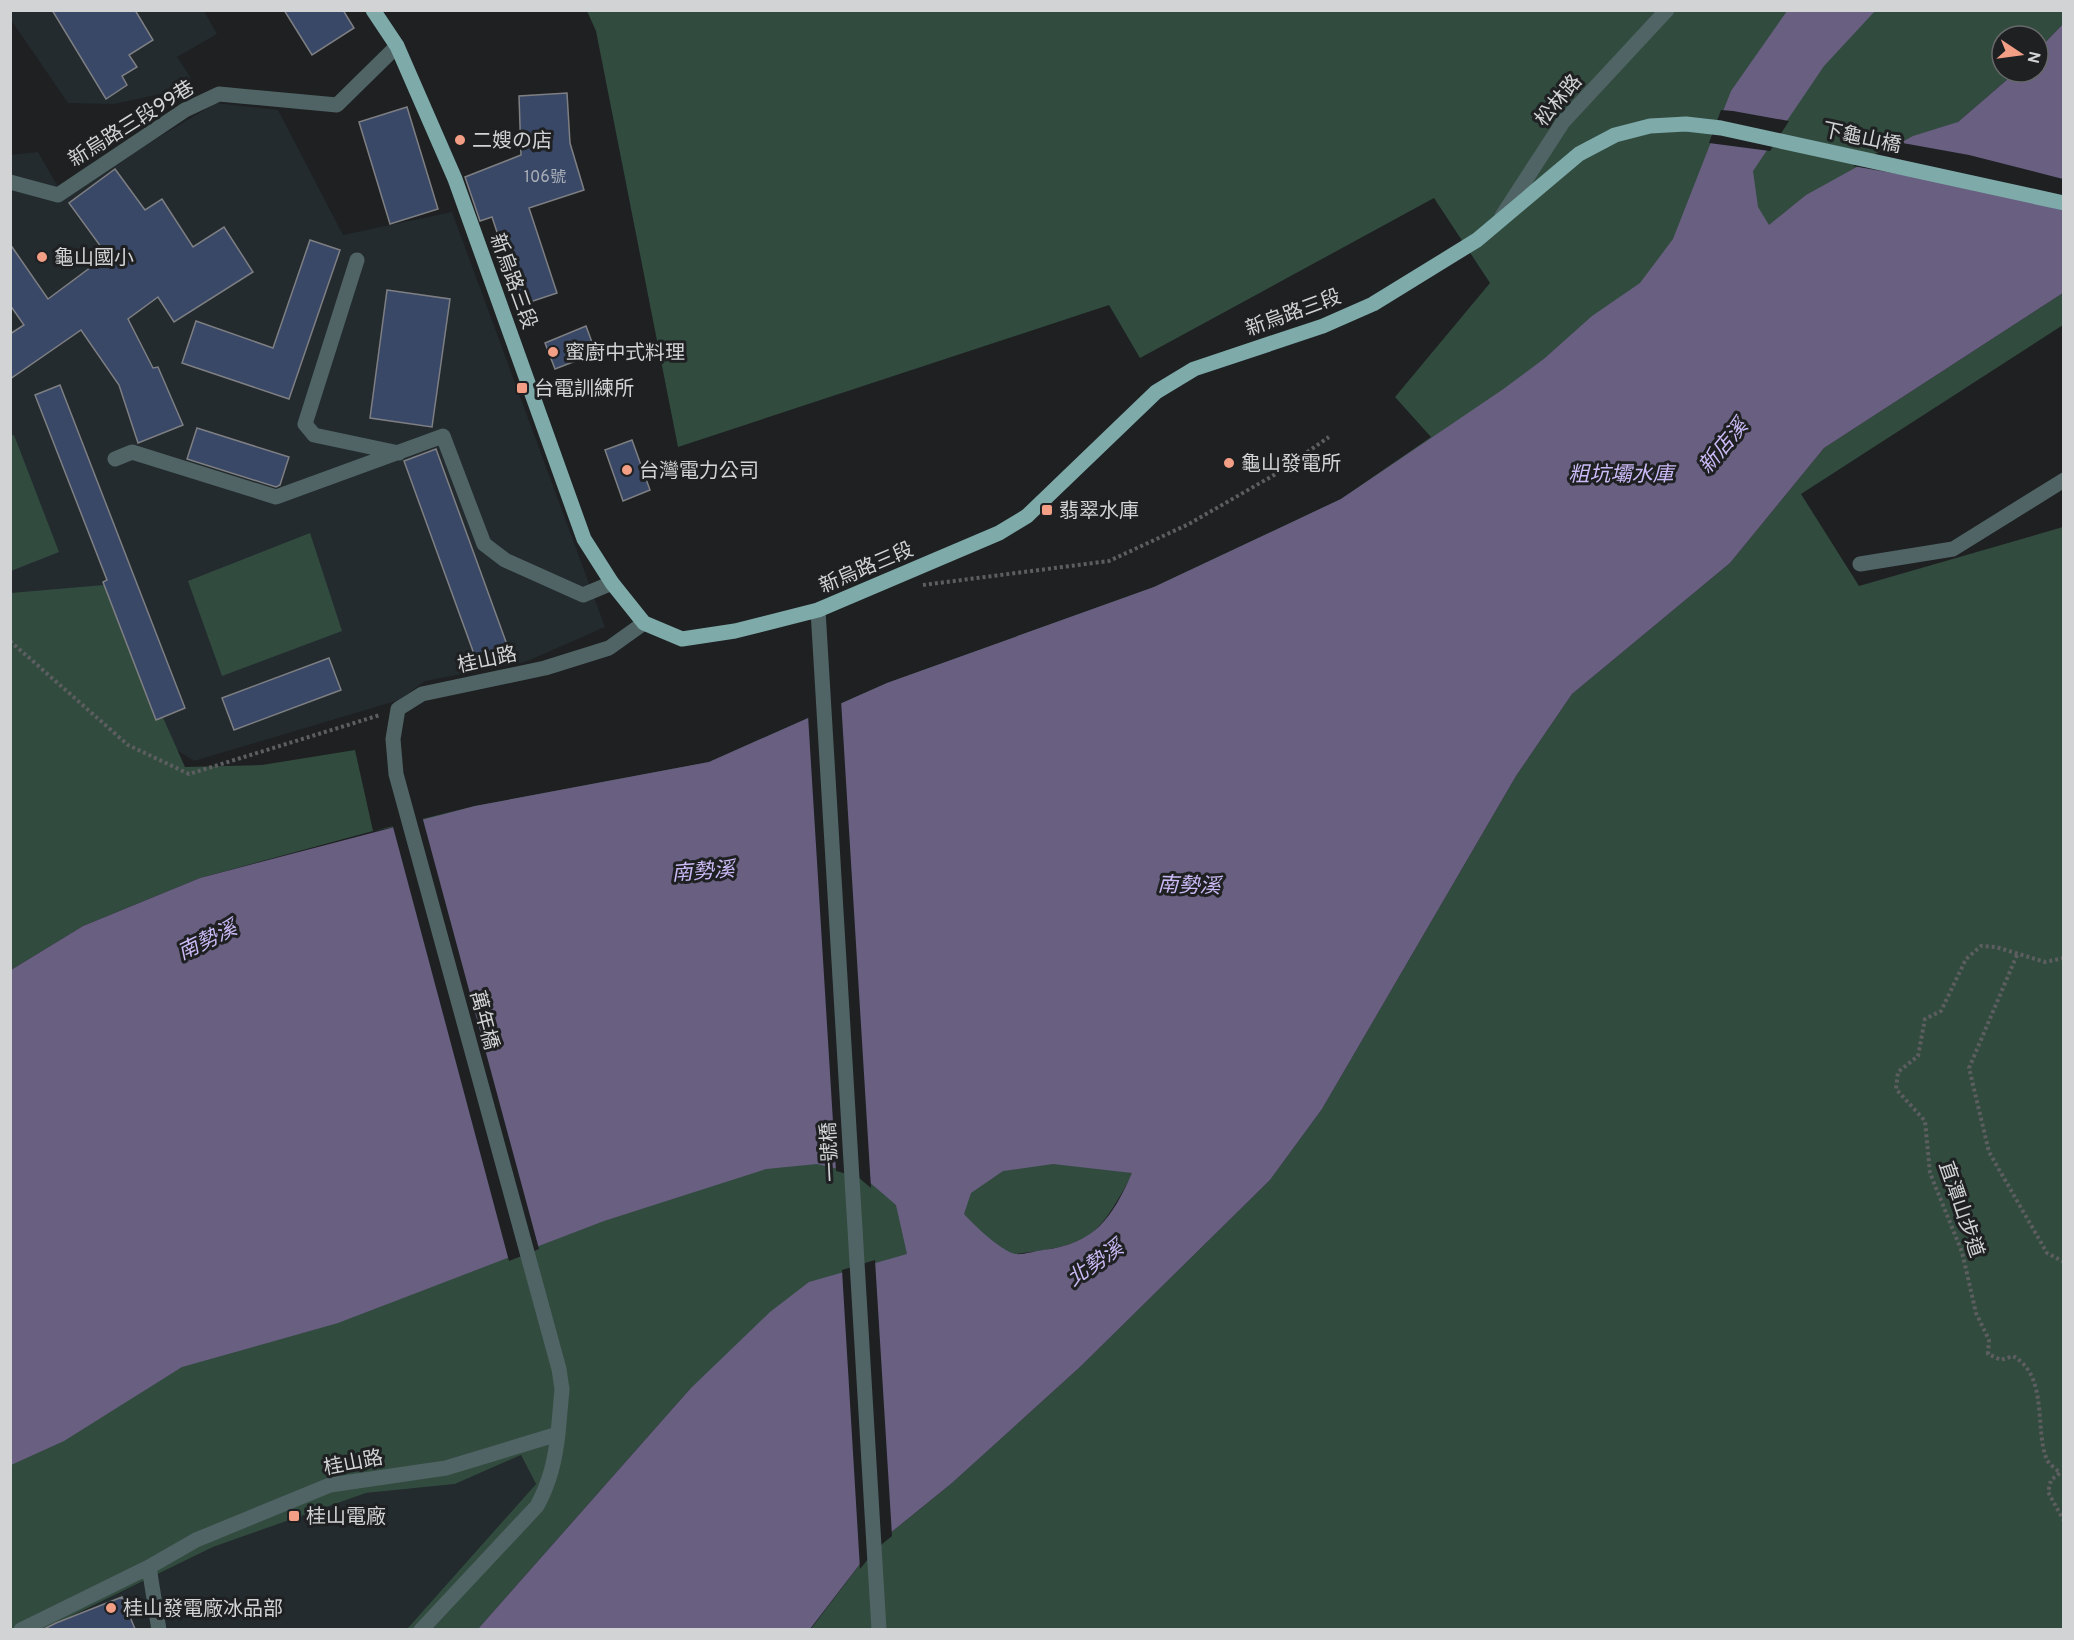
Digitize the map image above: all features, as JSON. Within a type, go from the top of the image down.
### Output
[{"type":"main road","name":"新烏路三段","points":[[374,10],[397,46],[455,179],[584,539],[612,583],[644,623],[682,639],[735,631],[818,610],[999,533],[1027,516],[1156,392],[1194,369],[1323,326],[1373,304],[1495,227],[1579,154],[1615,135],[1650,126]]},
{"type":"main road","name":"下龜山橋","points":[[1650,126],[1686,123],[1721,128],[2064,203]]},
{"type":"street","name":"松林路","points":[[1495,227],[1563,122],[1667,10]]},
{"type":"street","name":"新烏路三段99巷","points":[[10,182],[58,195],[185,110],[219,94],[336,105],[397,46]]},
{"type":"street","points":[[357,260],[305,424],[314,435],[399,453]]},
{"type":"street","points":[[115,459],[132,452],[276,497],[443,436],[484,544],[505,561],[583,595],[612,583]]},
{"type":"street","points":[[1860,564],[1953,549],[2064,480]]},
{"type":"street","name":"一號橋","points":[[818,610],[879,1629]]},
{"type":"street","name":"桂山路","points":[[398,709],[422,694],[545,668],[609,648],[644,623]]},
{"type":"street","name":"萬年橋","points":[[398,709],[393,739],[396,774],[559,1369],[562,1389],[558,1434]]},
{"type":"street","points":[[422,1629],[537,1506],[548,1486],[555,1464],[558,1434]]},
{"type":"street","name":"桂山路","points":[[21,1629],[149,1567],[196,1540],[330,1485],[446,1468],[558,1434]]},
{"type":"street","points":[[149,1567],[159,1629]]},
{"type":"path","points":[[920,586],[1109,561],[1189,524],[1274,475],[1329,437]]},
{"type":"path","points":[[10,641],[128,745],[189,774],[398,709]]},
{"type":"path","name":"直潭山步道","points":[[2064,958],[2045,962],[1996,947],[1981,946],[1966,959],[1941,1011],[1925,1019],[1918,1056],[1898,1072],[1896,1089],[1925,1121],[1930,1173],[1962,1252],[1976,1313],[1989,1340],[1988,1354],[2001,1360],[2013,1356],[2024,1362],[2037,1391],[2047,1461],[2060,1473],[2051,1480],[2048,1492],[2064,1521]]},
{"type":"path","points":[[2017,955],[1969,1068],[1989,1152],[2047,1253],[2064,1262]]},
{"type":"path","points":[[1906,1102],[1912,1104]]},
{"type":"shaded area","points":[[10,11],[204,11],[217,34],[177,57],[191,78],[179,90],[114,104],[68,103],[11,20]]},
{"type":"shaded area","points":[[216,103],[278,110],[343,235],[452,212],[605,627],[525,662],[425,681],[399,700],[194,761],[113,710],[11,608],[11,155],[38,152],[58,187],[89,164],[97,177],[117,162]]},
{"type":"shaded area","points":[[521,1455],[536,1484],[407,1629],[45,1630],[213,1547],[366,1493],[455,1484]]},
{"type":"green space","points":[[587,11],[2063,11],[2063,24],[2050,38],[2050,24],[1990,24],[1990,84],[2002,84],[1958,122],[1482,623],[373,831],[475,806],[709,762],[887,683],[1154,587],[1341,499],[1431,437],[1395,397],[1490,283],[1434,198],[1140,358],[1109,305],[678,447],[596,31]]},
{"type":"green space","points":[[2063,293],[2063,325],[1801,494],[1859,586],[2063,527],[2063,1629],[810,1630],[873,1547],[952,1483],[1080,1367],[1270,1180],[1322,1109],[1516,776],[1572,694],[1730,563],[1824,448]]},
{"type":"green space","points":[[14,435],[59,552],[11,571],[10,436]]},
{"type":"green space","points":[[310,533],[342,631],[222,676],[188,581]]},
{"type":"green space","points":[[104,585],[185,767],[262,765],[355,750],[373,831],[200,878],[83,926],[11,970],[11,593]]},
{"type":"green space","points":[[162,1019],[1133,1173],[1110,1213],[1089,1235],[1076,1242],[1040,1251],[1015,1254],[690,1389],[478,1629],[407,1629],[536,1484],[521,1455],[455,1484],[366,1493],[213,1547],[45,1629],[11,1629],[11,1107]]},
{"type":"water","points":[[1787,11],[1875,11],[1824,66],[1753,171],[1758,207],[1769,225],[1806,195],[1913,136],[1958,122],[2002,84],[2050,84],[2050,38],[2063,24],[2063,293],[1824,448],[1730,563],[1572,694],[1516,776],[1322,1109],[1270,1180],[1080,1367],[952,1483],[873,1547],[810,1629],[478,1629],[690,1389],[770,1312],[809,1282],[907,1254],[896,1205],[860,1174],[817,1164],[766,1169],[604,1221],[338,1323],[182,1367],[64,1441],[11,1465],[11,970],[83,926],[200,878],[475,806],[709,762],[887,683],[1154,587],[1341,499],[1502,390],[1545,358],[1592,316],[1640,283],[1673,239],[1731,91]],"holes":[[[1053,1164],[1132,1173],[1109,1216],[1089,1235],[1061,1247],[1025,1253],[1009,1252],[995,1243],[964,1214],[971,1193],[1003,1171]]]},
{"type":"pier","points":[[1721,110],[1789,121],[1770,151],[1709,143]]},
{"type":"pier","points":[[1897,142],[1969,155],[2063,179],[2063,210],[1955,184],[1853,166]]},
{"type":"pier","points":[[841,700],[871,1188],[858,1177],[836,1171],[808,715]]},
{"type":"pier","points":[[422,816],[539,1249],[509,1261],[392,823]]},
{"type":"pier","points":[[875,1260],[892,1536],[876,1549],[860,1569],[842,1270]]},
{"type":"building","points":[[52,10],[135,10],[153,40],[129,55],[137,67],[122,76],[127,85],[106,99]]},
{"type":"building","points":[[284,10],[343,10],[354,28],[312,55]]},
{"type":"building","points":[[567,93],[570,143],[584,190],[529,208],[557,293],[521,305],[492,217],[480,221],[465,177],[521,155],[519,96]]},
{"type":"building","points":[[407,107],[438,209],[390,224],[359,122]]},
{"type":"building","points":[[115,169],[145,210],[162,199],[193,247],[224,227],[253,272],[174,322],[158,297],[128,319],[153,368],[158,367],[183,425],[138,443],[119,385],[81,330],[10,379],[10,334],[24,325],[10,305],[10,244],[48,299],[107,255],[69,203]]},
{"type":"building","points":[[310,240],[340,250],[289,399],[182,363],[196,321],[273,348]]},
{"type":"building","points":[[387,290],[450,299],[432,427],[370,418]]},
{"type":"building","points":[[586,326],[596,353],[555,369],[545,343]]},
{"type":"building","points":[[60,385],[185,708],[156,720],[103,582],[107,580],[35,395]]},
{"type":"building","points":[[197,428],[289,457],[280,485],[276,487],[187,459]]},
{"type":"building","name":"台灣電力公司","points":[[632,440],[650,490],[623,501],[605,450]]},
{"type":"building","points":[[436,449],[510,653],[478,665],[404,461]]},
{"type":"building","points":[[329,658],[341,690],[234,730],[222,698]]},
{"type":"building","name":"桂山發電廠冰品部","points":[[122,1597],[135,1629],[44,1629],[56,1623]]},
{"type":"place","name":"二嫂の店","points":[[460,140]]},
{"type":"place","name":"龜山國小","points":[[42,257]]},
{"type":"place","name":"蜜廚中式料理","points":[[553,352]]},
{"type":"place","name":"台電訓練所","points":[[522,388]]},
{"type":"place","name":"龜山發電所","points":[[1229,463]]},
{"type":"place","name":"台灣電力公司","points":[[627,470]]},
{"type":"place","name":"翡翠水庫","points":[[1047,510]]},
{"type":"place","name":"桂山電廠","points":[[294,1516]]},
{"type":"place","name":"桂山發電廠冰品部","points":[[111,1608]]},
{"type":"water label","name":"新店溪","points":[[1723,446]]},
{"type":"water label","name":"粗坑壩水庫","points":[[1621,474]]},
{"type":"water label","name":"南勢溪","points":[[703,871]]},
{"type":"water label","name":"南勢溪","points":[[1189,885]]},
{"type":"water label","name":"南勢溪","points":[[207,940]]},
{"type":"water label","name":"北勢溪","points":[[1095,1263]]}]
